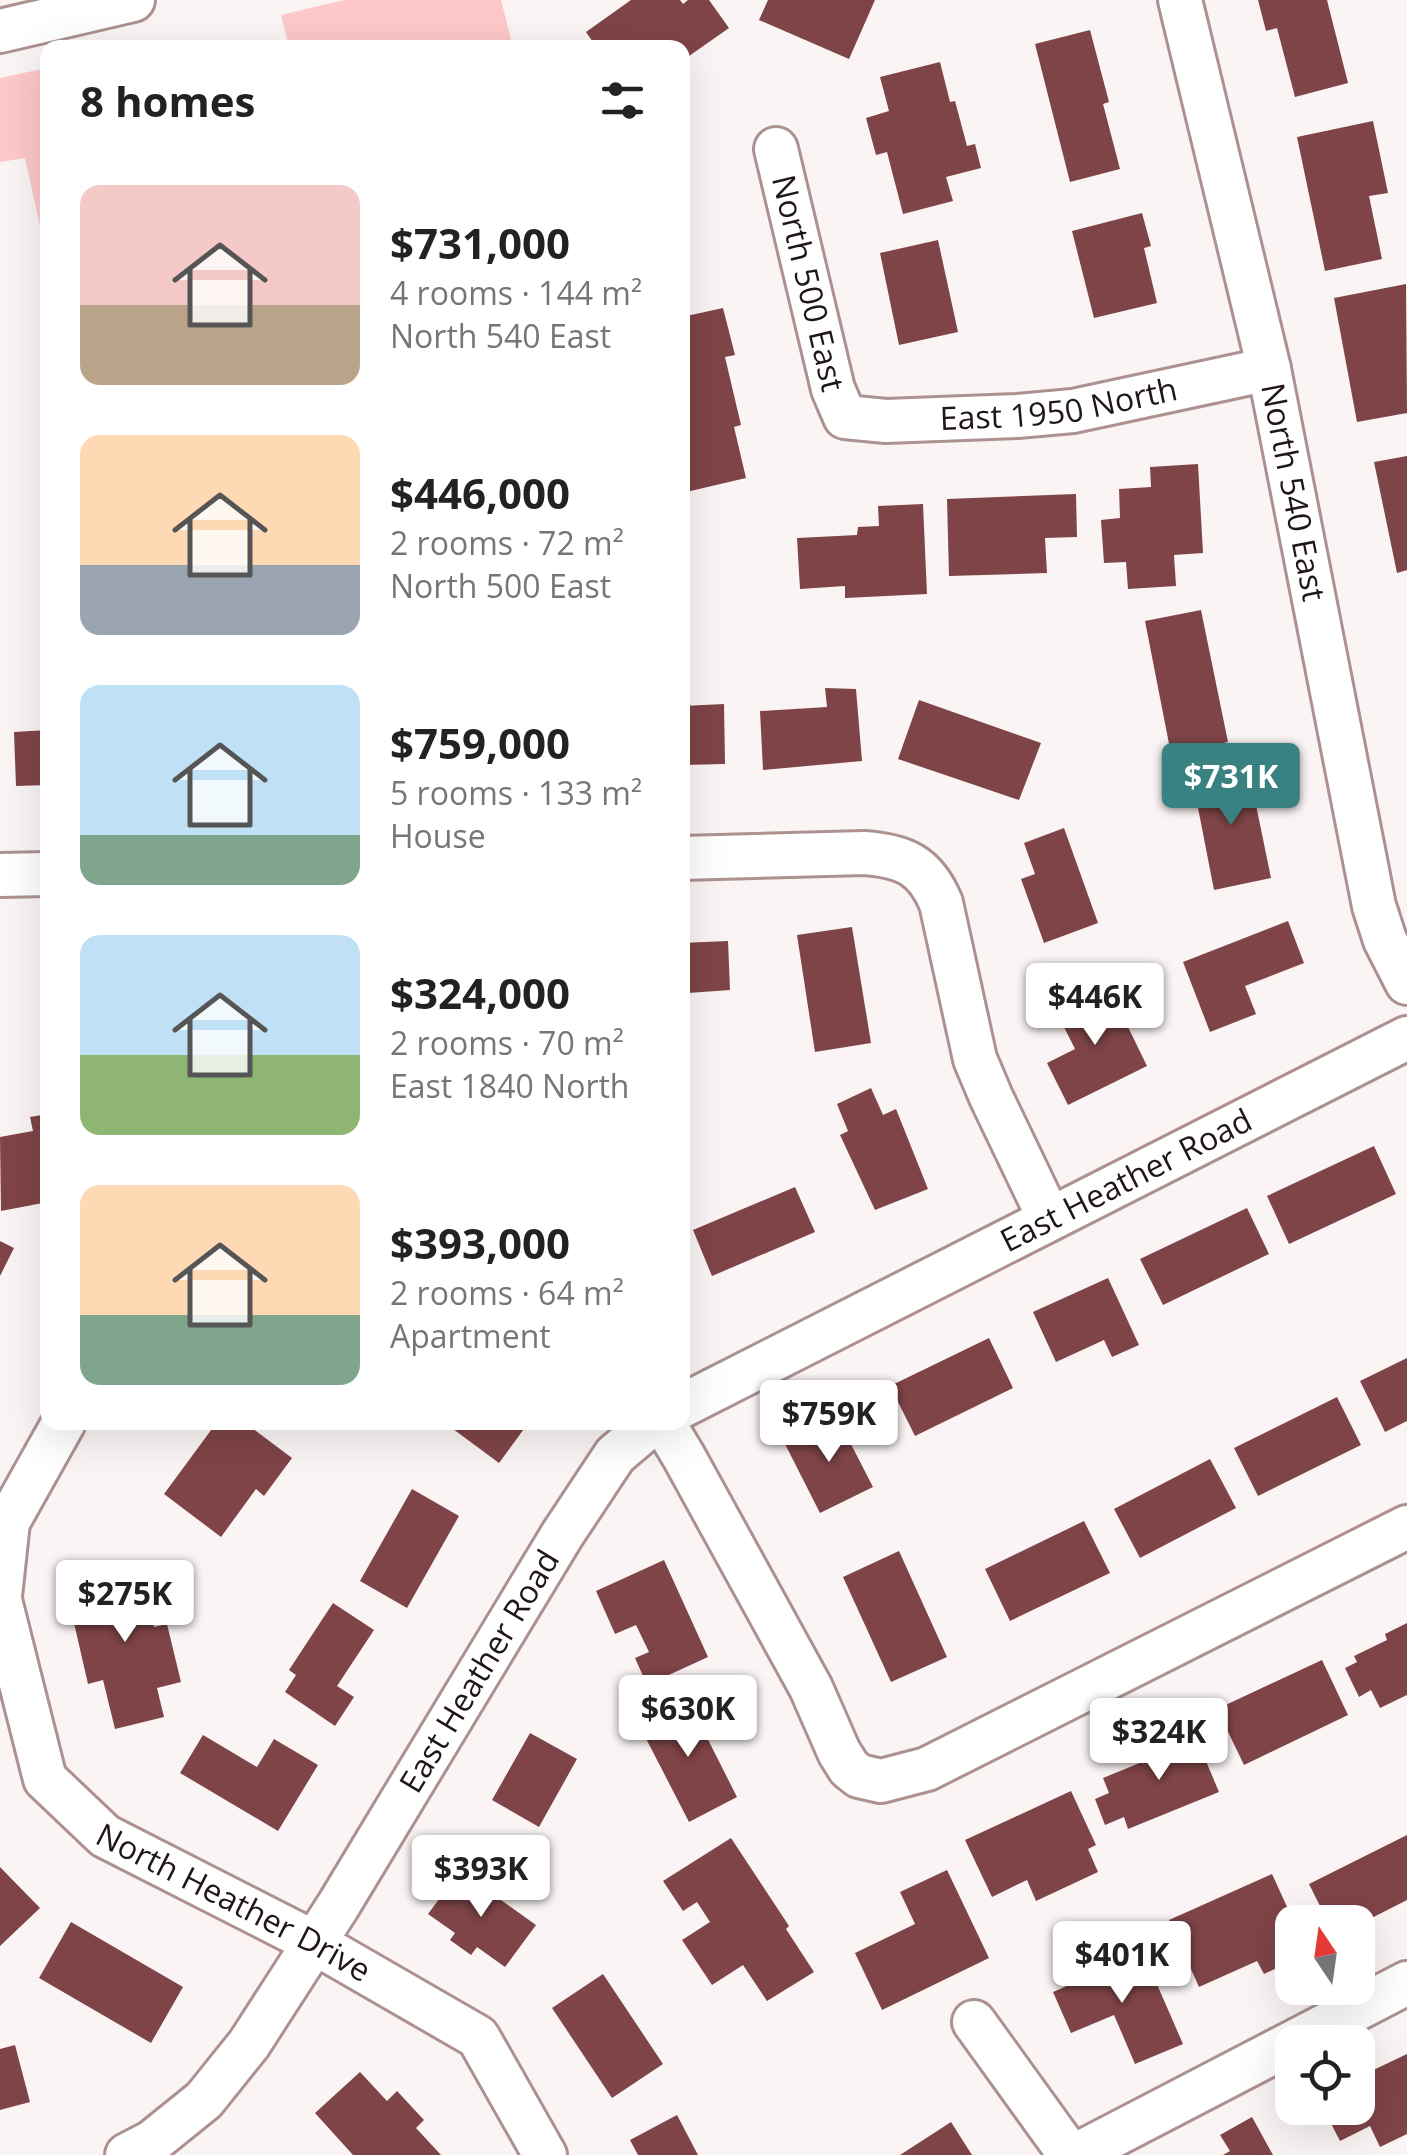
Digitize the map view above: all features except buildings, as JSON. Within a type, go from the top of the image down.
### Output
[{"type":"street","points":[[0,30],[134,0]]},
{"type":"street","name":"North 540 East","points":[[1180,0],[1268,369],[1374,906],[1407,982]]},
{"type":"street","name":"North 500 East","points":[[776,149],[833,389],[845,417]]},
{"type":"street","name":"East 1950 North","points":[[845,417],[886,421],[1073,411],[1268,369]]},
{"type":"street","points":[[690,858],[864,853],[894,856],[920,870],[941,903],[976,1058],[1050,1218]]},
{"type":"street","points":[[0,875],[40,874]]},
{"type":"street","name":"East Heather Road","points":[[690,1402],[1407,1038]]},
{"type":"street","name":"North Heather Drive","points":[[60,1430],[8,1522],[0,1598],[45,1780],[105,1836],[315,1942],[478,2037],[545,2155]]},
{"type":"street","name":"East Heather Road","points":[[126,2155],[152,2142],[204,2100],[249,2044],[562,1535],[615,1455],[645,1430]]},
{"type":"street","points":[[668,1430],[802,1671],[839,1752],[859,1776],[881,1781],[927,1769],[1407,1527]]},
{"type":"street","points":[[974,2022],[1073,2155],[1407,1983]]},
{"type":"shaded area","points":[[344,0],[501,0],[511,40],[288,40],[281,15]]},
{"type":"shaded area","points":[[40,69],[40,226],[25,158],[0,162],[0,78]]}]
